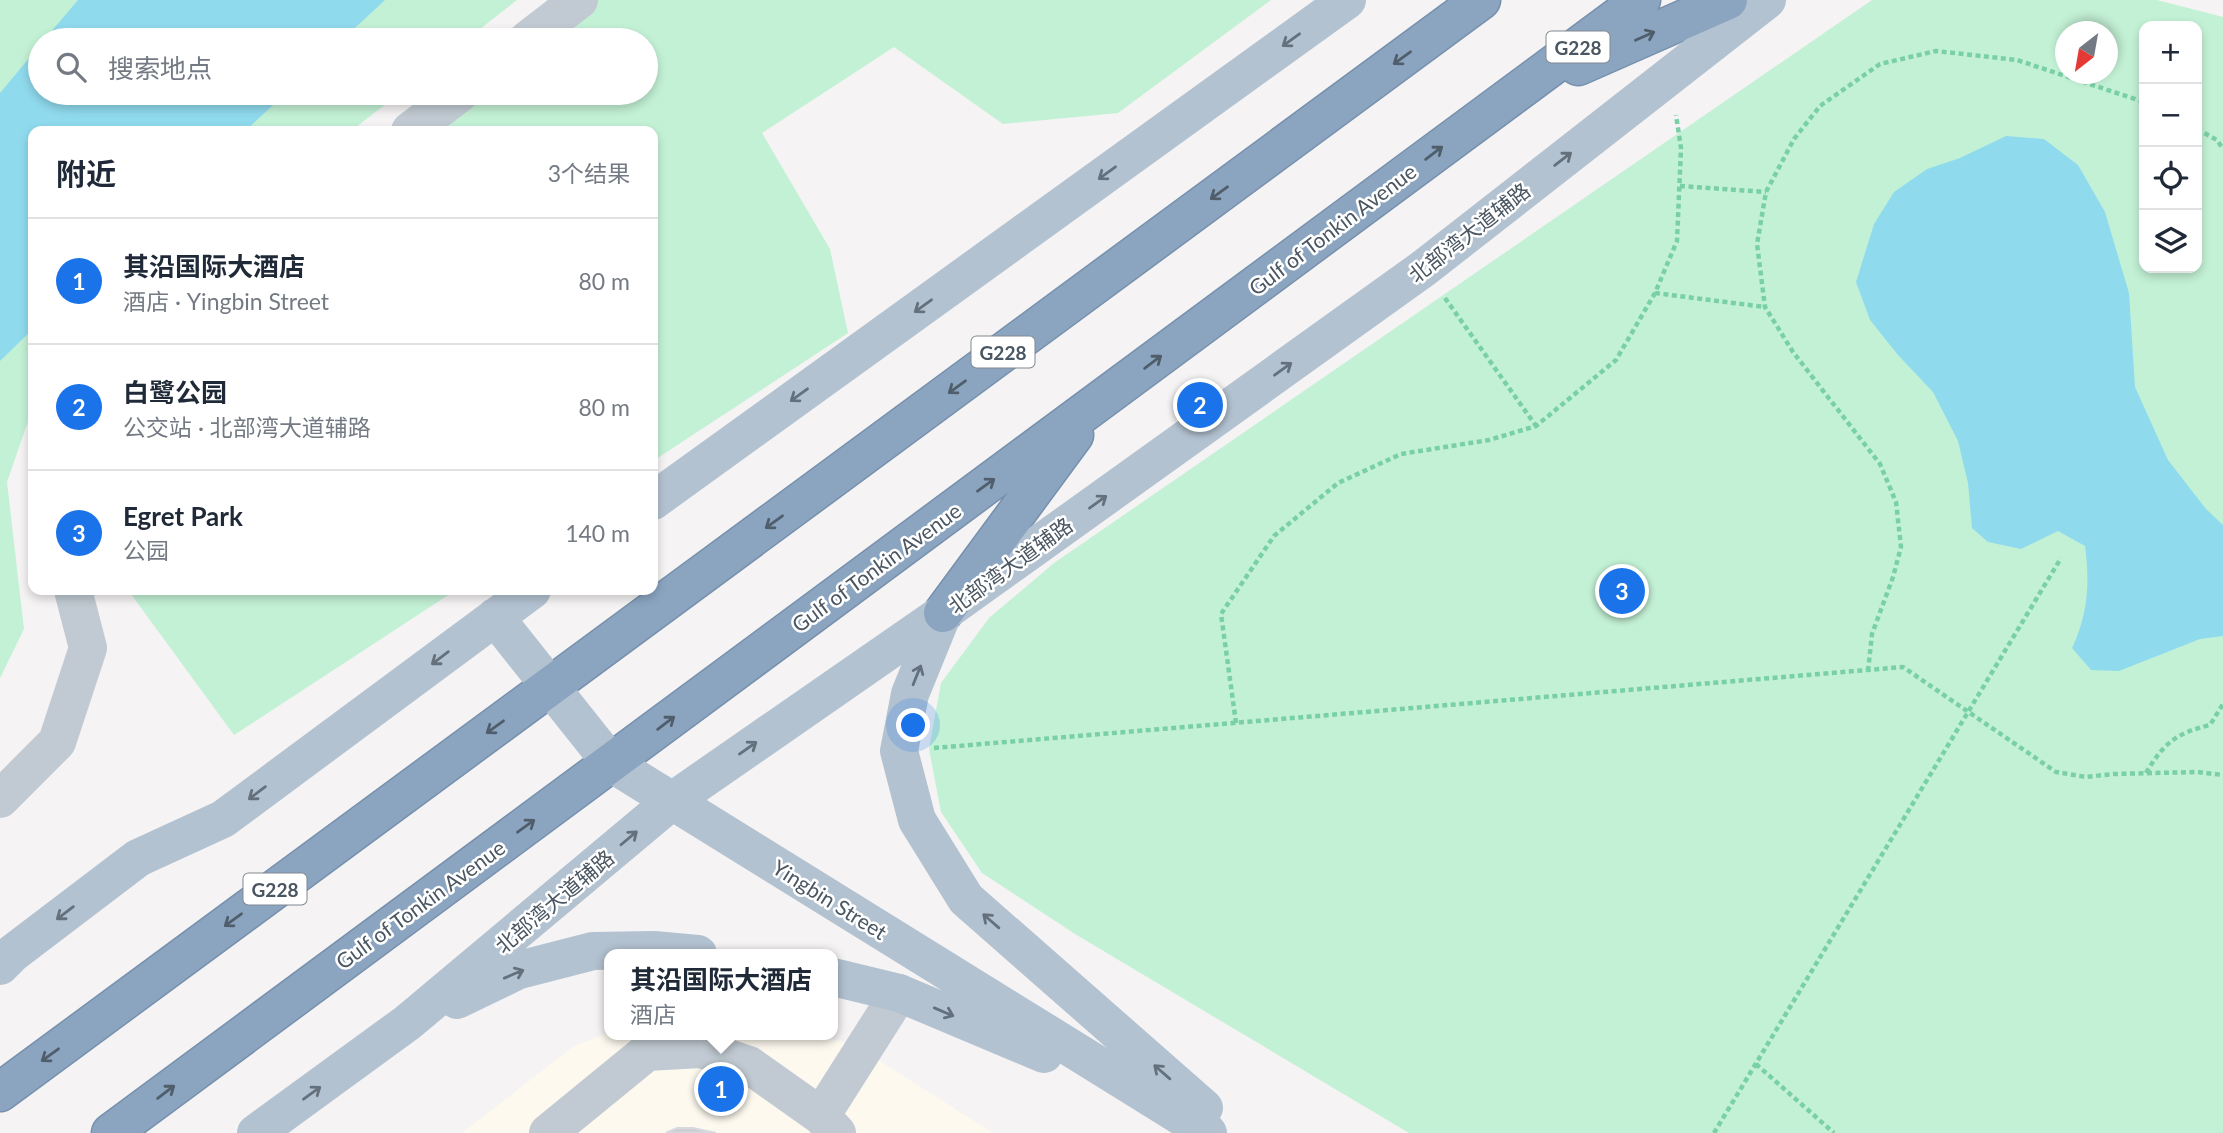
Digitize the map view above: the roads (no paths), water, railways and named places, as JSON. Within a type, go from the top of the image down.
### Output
[{"type":"highway","name":"Gulf of Tonkin Avenue","points":[[111,1133],[1641,0]]},
{"type":"highway","points":[[1515,93],[1728,0]]},
{"type":"highway","name":"G228","points":[[0,1092],[1470,6]]},
{"type":"highway","points":[[943,613],[1098,402]]},
{"type":"main road","points":[[658,497],[1347,0]]},
{"type":"main road","name":"北部湾大道辅路","points":[[256,1133],[407,1023],[672,801],[943,613],[1424,268],[1767,0]]},
{"type":"main road","points":[[0,966],[13,953],[138,858],[223,819],[525,595]]},
{"type":"main road","points":[[943,613],[910,694],[900,751],[917,820],[966,899],[1232,1133]]},
{"type":"main road","name":"Yingbin Street","points":[[495,617],[611,763],[1208,1133]]},
{"type":"main road","points":[[407,1023],[519,971],[593,951],[604,951]]},
{"type":"main road","points":[[838,978],[899,993],[1155,1100]]},
{"type":"street","points":[[543,28],[579,0]]},
{"type":"street","points":[[417,126],[444,105]]},
{"type":"street","points":[[0,799],[57,742],[88,648],[74,595]]},
{"type":"street","points":[[548,1133],[648,1052],[701,1049],[749,1065],[829,1124],[899,993]]},
{"type":"water","points":[[78,0],[385,0],[355,28],[54,28]]},
{"type":"water","points":[[28,59],[28,105],[273,105],[250,126],[28,126],[28,334],[0,361],[0,93]]},
{"type":"water","points":[[2006,136],[2044,139],[2078,165],[2105,212],[2129,293],[2135,387],[2168,460],[2206,509],[2223,525],[2223,636],[2200,639],[2119,671],[2091,670],[2072,648],[2086,598],[2085,546],[2058,531],[2021,549],[1988,542],[1972,528],[1968,483],[1958,441],[1933,392],[1870,320],[1856,282],[1874,224],[1894,192],[1927,169],[1960,158]]},
{"type":"place","name":"白鹭公园","points":[[1200,405]]},
{"type":"place","name":"Egret Park","points":[[1622,591]]},
{"type":"place","name":"其沿国际大酒店","points":[[721,1089]]}]
